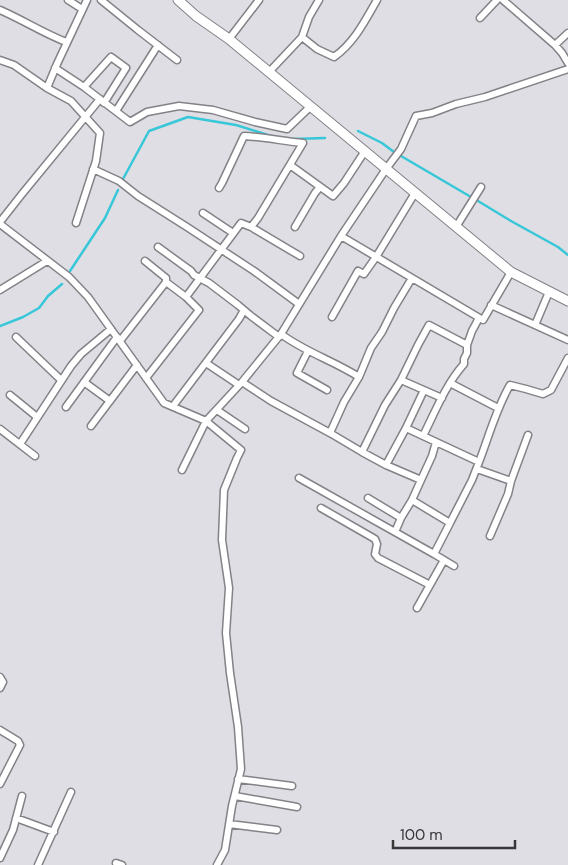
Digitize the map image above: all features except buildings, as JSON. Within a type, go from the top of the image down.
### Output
[{"type":"street","points":[[68,0],[82,9]]},
{"type":"street","points":[[47,88],[86,0]]},
{"type":"street","points":[[101,0],[177,60]]},
{"type":"street","points":[[178,0],[196,16],[229,39],[511,272],[568,301]]},
{"type":"street","points":[[229,39],[259,0]]},
{"type":"street","points":[[269,72],[302,37],[309,17],[319,0]]},
{"type":"street","points":[[302,37],[317,49],[334,57],[343,51],[350,42],[364,23],[377,0]]},
{"type":"street","points":[[480,18],[497,0]]},
{"type":"street","points":[[502,0],[555,45],[568,63]]},
{"type":"street","points":[[0,10],[66,42]]},
{"type":"street","points":[[555,45],[568,33]]},
{"type":"street","points":[[116,111],[158,45]]},
{"type":"street","points":[[84,87],[111,57],[126,68],[102,101],[85,117],[0,223],[47,262],[69,277],[88,296],[164,402],[206,421],[241,450],[224,490],[222,540],[229,588],[226,633],[238,727],[241,769],[234,796],[225,850],[217,865]]},
{"type":"street","points":[[0,60],[14,65],[47,88],[71,101],[100,133],[96,161],[76,223]]},
{"type":"street","points":[[55,68],[84,87],[130,122],[147,112],[179,106],[213,110],[287,129],[311,106]]},
{"type":"street","points":[[182,470],[206,421],[280,336],[341,236],[401,149],[416,116],[485,97],[568,68]]},
{"type":"street","points":[[219,188],[244,136],[302,143],[252,227]]},
{"type":"street","points":[[290,165],[333,196],[365,151]]},
{"type":"street","points":[[93,169],[119,181],[138,196],[254,271],[300,304]]},
{"type":"street","points":[[295,227],[320,187]]},
{"type":"street","points":[[456,227],[481,187]]},
{"type":"street","points":[[332,317],[358,271],[364,274],[415,193]]},
{"type":"street","points":[[203,213],[233,233]]},
{"type":"street","points":[[186,297],[241,223],[252,227],[300,256]]},
{"type":"street","points":[[341,236],[483,320],[511,272]]},
{"type":"street","points":[[158,247],[200,278],[210,283],[280,336],[343,367],[359,377]]},
{"type":"street","points":[[145,261],[166,278],[166,282],[186,297],[199,310],[146,378]]},
{"type":"street","points":[[0,290],[47,262]]},
{"type":"street","points":[[330,433],[372,348],[412,278]]},
{"type":"street","points":[[66,407],[118,339],[166,282]]},
{"type":"street","points":[[535,325],[549,292]]},
{"type":"street","points":[[491,305],[568,340]]},
{"type":"street","points":[[172,406],[244,310]]},
{"type":"street","points":[[424,436],[450,383],[464,364],[467,345],[479,318]]},
{"type":"street","points":[[362,452],[385,405],[401,380],[429,326],[467,345]]},
{"type":"street","points":[[20,444],[76,359],[111,329]]},
{"type":"street","points":[[16,337],[61,380]]},
{"type":"street","points":[[308,351],[297,372],[327,390]]},
{"type":"street","points":[[434,554],[469,487],[489,437],[498,408],[510,385],[543,394],[551,390],[568,358]]},
{"type":"street","points":[[206,363],[362,452],[421,480]]},
{"type":"street","points":[[91,426],[137,365]]},
{"type":"street","points":[[401,380],[442,398]]},
{"type":"street","points":[[84,382],[110,400]]},
{"type":"street","points":[[450,383],[498,408]]},
{"type":"street","points":[[386,465],[424,390]]},
{"type":"street","points":[[10,395],[37,417]]},
{"type":"street","points":[[217,410],[245,429]]},
{"type":"street","points":[[0,428],[35,456]]},
{"type":"street","points":[[406,428],[511,481]]},
{"type":"street","points":[[490,536],[508,494],[528,435]]},
{"type":"street","points":[[395,532],[412,500],[432,456],[436,442]]},
{"type":"street","points":[[299,478],[454,566]]},
{"type":"street","points":[[368,498],[401,518]]},
{"type":"street","points":[[412,500],[450,523]]},
{"type":"street","points":[[321,508],[375,538],[377,544],[375,554],[378,558],[430,585]]},
{"type":"street","points":[[417,608],[444,560]]},
{"type":"street","points":[[0,677],[3,682],[0,688]]},
{"type":"street","points":[[0,730],[18,741],[20,745],[0,784]]},
{"type":"street","points":[[238,779],[292,786]]},
{"type":"street","points":[[38,865],[71,792]]},
{"type":"street","points":[[0,858],[9,840],[22,796]]},
{"type":"street","points":[[234,796],[297,806]]},
{"type":"street","points":[[16,818],[54,832]]},
{"type":"street","points":[[229,824],[277,830]]},
{"type":"waterway","points":[[123,179],[149,131],[188,117],[236,125],[271,136]]},
{"type":"waterway","points":[[358,131],[382,143],[394,152]]},
{"type":"waterway","points":[[294,139],[325,138]]},
{"type":"waterway","points":[[401,156],[471,197]]},
{"type":"waterway","points":[[70,271],[105,218],[118,190]]},
{"type":"waterway","points":[[478,201],[558,247],[568,255]]},
{"type":"waterway","points":[[0,326],[39,308],[48,296],[62,284]]}]
